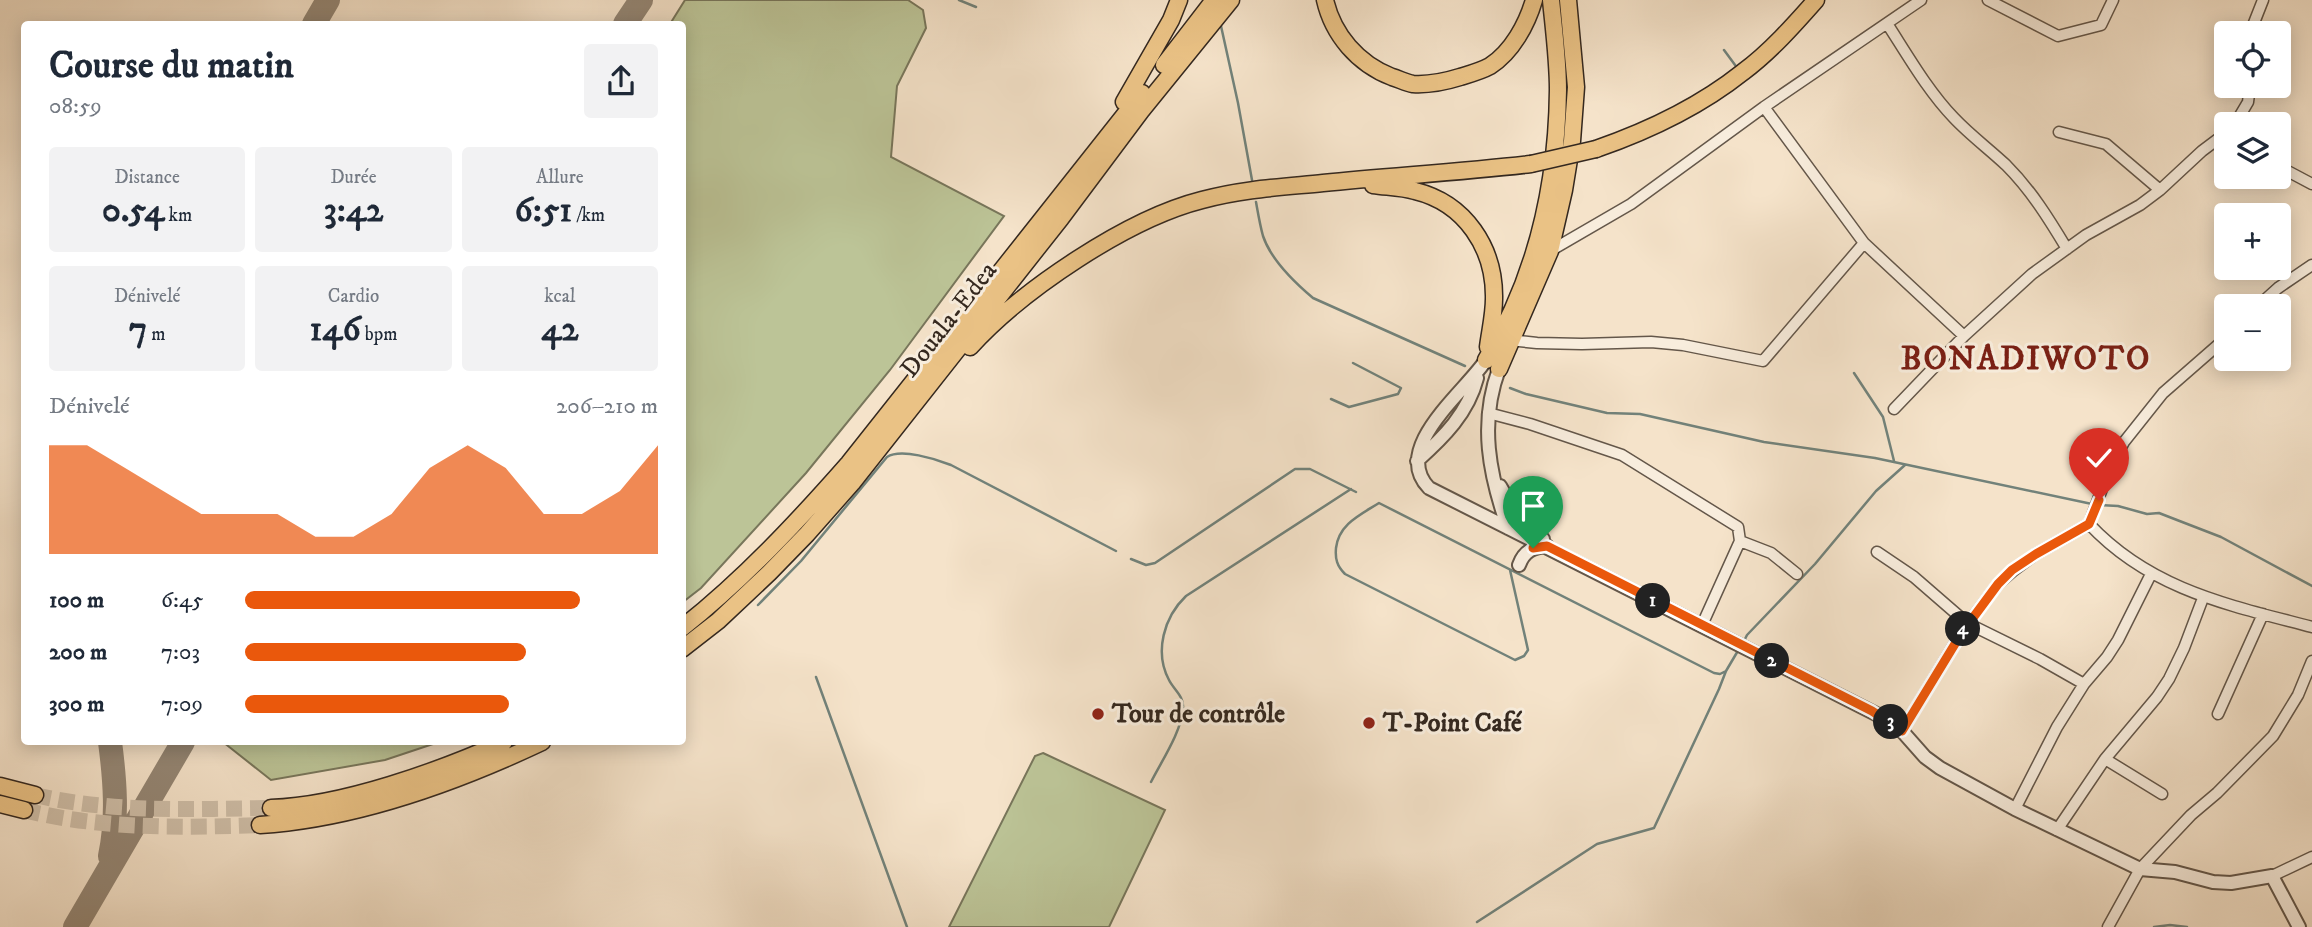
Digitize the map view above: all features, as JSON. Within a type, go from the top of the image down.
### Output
[{"type":"highway","points":[[1099,144],[1151,55],[1179,0]]},
{"type":"highway","name":"Douala-Edea","points":[[686,625],[710,606],[798,521],[849,463],[1214,0]]},
{"type":"highway","name":"Douala-Edea","points":[[686,646],[718,621],[807,534],[893,432],[1141,111],[1231,0]]},
{"type":"highway","points":[[1325,0],[1339,36],[1359,57],[1380,72],[1410,83],[1440,83],[1491,65],[1510,48],[1531,11],[1534,0]]},
{"type":"highway","points":[[1505,339],[1536,248],[1552,180],[1558,89],[1551,0]]},
{"type":"highway","points":[[1488,366],[1505,339],[1550,251],[1564,190],[1572,141],[1576,87],[1568,0]]},
{"type":"highway","points":[[893,432],[982,333],[1012,307],[1092,250],[1176,208],[1251,190],[1531,164],[1596,149],[1671,118],[1744,72],[1797,22],[1816,0]]},
{"type":"highway","points":[[1338,181],[1415,191],[1442,200],[1462,215],[1478,235],[1488,256],[1493,277],[1494,299],[1488,366]]},
{"type":"highway","points":[[271,808],[360,793],[424,773],[496,745]]},
{"type":"highway","points":[[260,825],[319,817],[391,800],[449,781],[536,745]]},
{"type":"highway","points":[[0,786],[35,795]]},
{"type":"highway","points":[[0,804],[24,810]]},
{"type":"street","points":[[1550,251],[1631,204],[1764,107],[1922,0]]},
{"type":"street","points":[[1988,0],[2058,36],[2101,26],[2113,0]]},
{"type":"street","points":[[2255,21],[2263,0]]},
{"type":"street","points":[[1888,24],[1953,117],[2007,166],[2027,189],[2044,209],[2067,249]]},
{"type":"street","points":[[1764,107],[1864,243],[1964,336]]},
{"type":"street","points":[[2059,132],[2106,144],[2161,190]]},
{"type":"street","points":[[1894,410],[1964,336],[2032,274],[2161,190],[2214,143]]},
{"type":"street","points":[[2291,173],[2312,184]]},
{"type":"street","points":[[1505,339],[1582,344],[1651,342],[1683,345],[1763,361],[1864,243]]},
{"type":"street","points":[[2271,294],[2312,265]]},
{"type":"street","points":[[1902,731],[1967,623],[1998,584],[2012,570],[2036,554],[2089,524],[2109,470],[2124,442],[2162,393],[2214,348]]},
{"type":"street","points":[[1488,366],[1493,386],[1488,413],[1488,448],[1491,469],[1508,528]]},
{"type":"street","points":[[1488,366],[1458,420],[1440,441],[1417,461],[1420,475],[1429,488],[1872,711],[1902,731],[1925,757],[1940,768],[2015,809],[2140,869],[2175,872],[2231,883],[2272,876],[2312,857]]},
{"type":"street","points":[[1488,413],[1622,455],[1738,527],[1740,541],[1702,625]]},
{"type":"street","points":[[1491,469],[1512,507],[1552,548]]},
{"type":"street","points":[[2089,524],[2122,555],[2151,574],[2203,598],[2312,627]]},
{"type":"street","points":[[1740,541],[1771,553],[1797,574]]},
{"type":"street","points":[[1519,565],[1527,552],[1539,546],[1552,548]]},
{"type":"street","points":[[1877,552],[1901,567],[1967,623],[2063,670],[2084,684]]},
{"type":"street","points":[[2015,809],[2057,727],[2084,684],[2108,657],[2151,574]]},
{"type":"street","points":[[2057,830],[2105,759],[2157,697],[2169,678],[2203,598]]},
{"type":"street","points":[[2218,713],[2263,614]]},
{"type":"street","points":[[2108,927],[2140,869],[2191,815],[2217,793],[2273,736],[2298,695],[2312,661]]},
{"type":"street","points":[[2105,759],[2162,794]]},
{"type":"street","points":[[2272,876],[2299,927]]},
{"type":"green space","points":[[685,0],[908,0],[923,10],[926,28],[897,86],[891,157],[1004,216],[890,370],[806,473],[701,588],[686,600],[686,21],[672,21]]},
{"type":"green space","points":[[227,745],[430,745],[385,760],[271,780]]},
{"type":"green space","points":[[1043,753],[1165,810],[1109,927],[949,927],[1035,756]]},
{"type":"waterway","points":[[959,0],[976,7]]},
{"type":"waterway","points":[[1221,26],[1252,180]]},
{"type":"waterway","points":[[1724,50],[1738,69]]},
{"type":"waterway","points":[[1256,202],[1263,236],[1272,254],[1291,278],[1313,298],[1465,366]]},
{"type":"waterway","points":[[1331,399],[1349,407],[1398,394],[1401,388],[1353,363]]},
{"type":"waterway","points":[[1854,373],[1883,417],[1894,461]]},
{"type":"waterway","points":[[1510,388],[1607,413],[1640,414],[1764,442],[1875,458],[2092,504]]},
{"type":"waterway","points":[[758,605],[801,561],[887,457],[893,455],[919,455],[951,465],[1116,551]]},
{"type":"waterway","points":[[1743,643],[1747,635],[1815,564],[1876,491],[1905,465]]},
{"type":"waterway","points":[[1131,559],[1146,565],[1155,563],[1295,469],[1310,469],[1356,492]]},
{"type":"waterway","points":[[1151,782],[1182,717],[1182,700],[1169,680],[1162,658],[1167,624],[1178,604],[1186,596],[1351,489]]},
{"type":"waterway","points":[[1510,570],[1528,650],[1524,656],[1515,660],[1345,574],[1337,562],[1336,548],[1346,526],[1379,503],[1714,673],[1726,671]]},
{"type":"waterway","points":[[2099,505],[2118,506],[2147,514],[2159,513],[2221,537],[2312,586]]},
{"type":"waterway","points":[[1477,922],[1597,844],[1654,828],[1726,671],[1739,649]]},
{"type":"waterway","points":[[816,677],[907,927]]},
{"type":"waterway","points":[[2154,927],[2187,927]]},
{"type":"taxiway","points":[[316,21],[328,0]]},
{"type":"taxiway","points":[[627,21],[641,0]]},
{"type":"taxiway","points":[[110,745],[115,799],[110,856]]},
{"type":"taxiway","points":[[75,927],[181,745]]},
{"type":"tunnel","points":[[35,795],[123,807],[271,808]]},
{"type":"tunnel","points":[[24,810],[112,824],[171,827],[260,825]]},
{"type":"place","name":"Tour de contrôle","points":[[1098,714]]},
{"type":"place","name":"T-Point Café","points":[[1369,723]]},
{"type":"district","name":"BONADIWOTO","points":[[2026,359]]},
{"type":"route","points":[[1533,548],[1547,546],[1872,711],[1902,731],[1967,623],[1998,584],[2012,570],[2036,554],[2089,524],[2099,500]]}]
